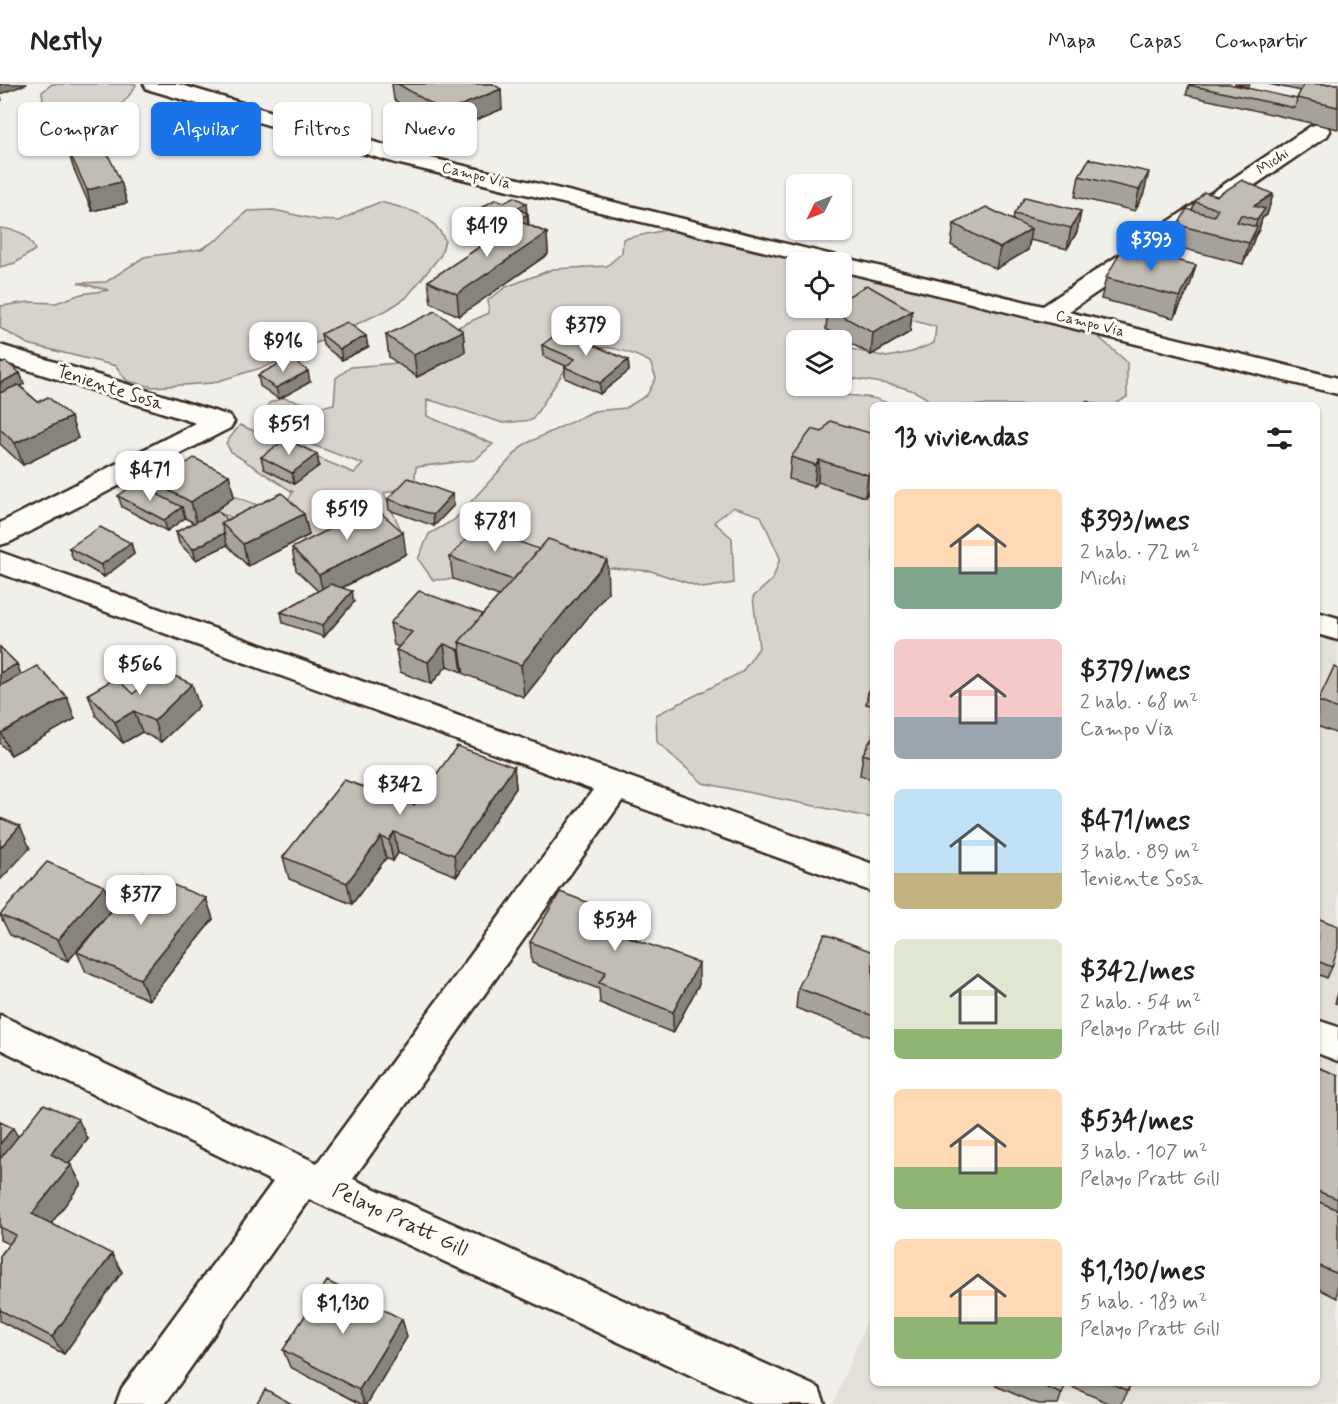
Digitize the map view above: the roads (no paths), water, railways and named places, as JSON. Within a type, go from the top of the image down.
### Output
[{"type":"street","name":"Campo Via","points":[[154,84],[405,158],[795,252]]},
{"type":"street","name":"Michi","points":[[1048,314],[1319,131]]},
{"type":"street","name":"Campo Via","points":[[852,266],[1338,386]]},
{"type":"street","name":"Teniente Sosa","points":[[0,353],[220,423],[0,535]]},
{"type":"street","points":[[0,562],[870,877]]},
{"type":"street","points":[[1320,624],[1338,629]]},
{"type":"street","points":[[138,1404],[313,1180],[614,786]]},
{"type":"street","name":"Pelayo Pratt Gill","points":[[0,1031],[313,1180],[803,1404]]},
{"type":"street","points":[[1320,1037],[1338,1044]]}]
